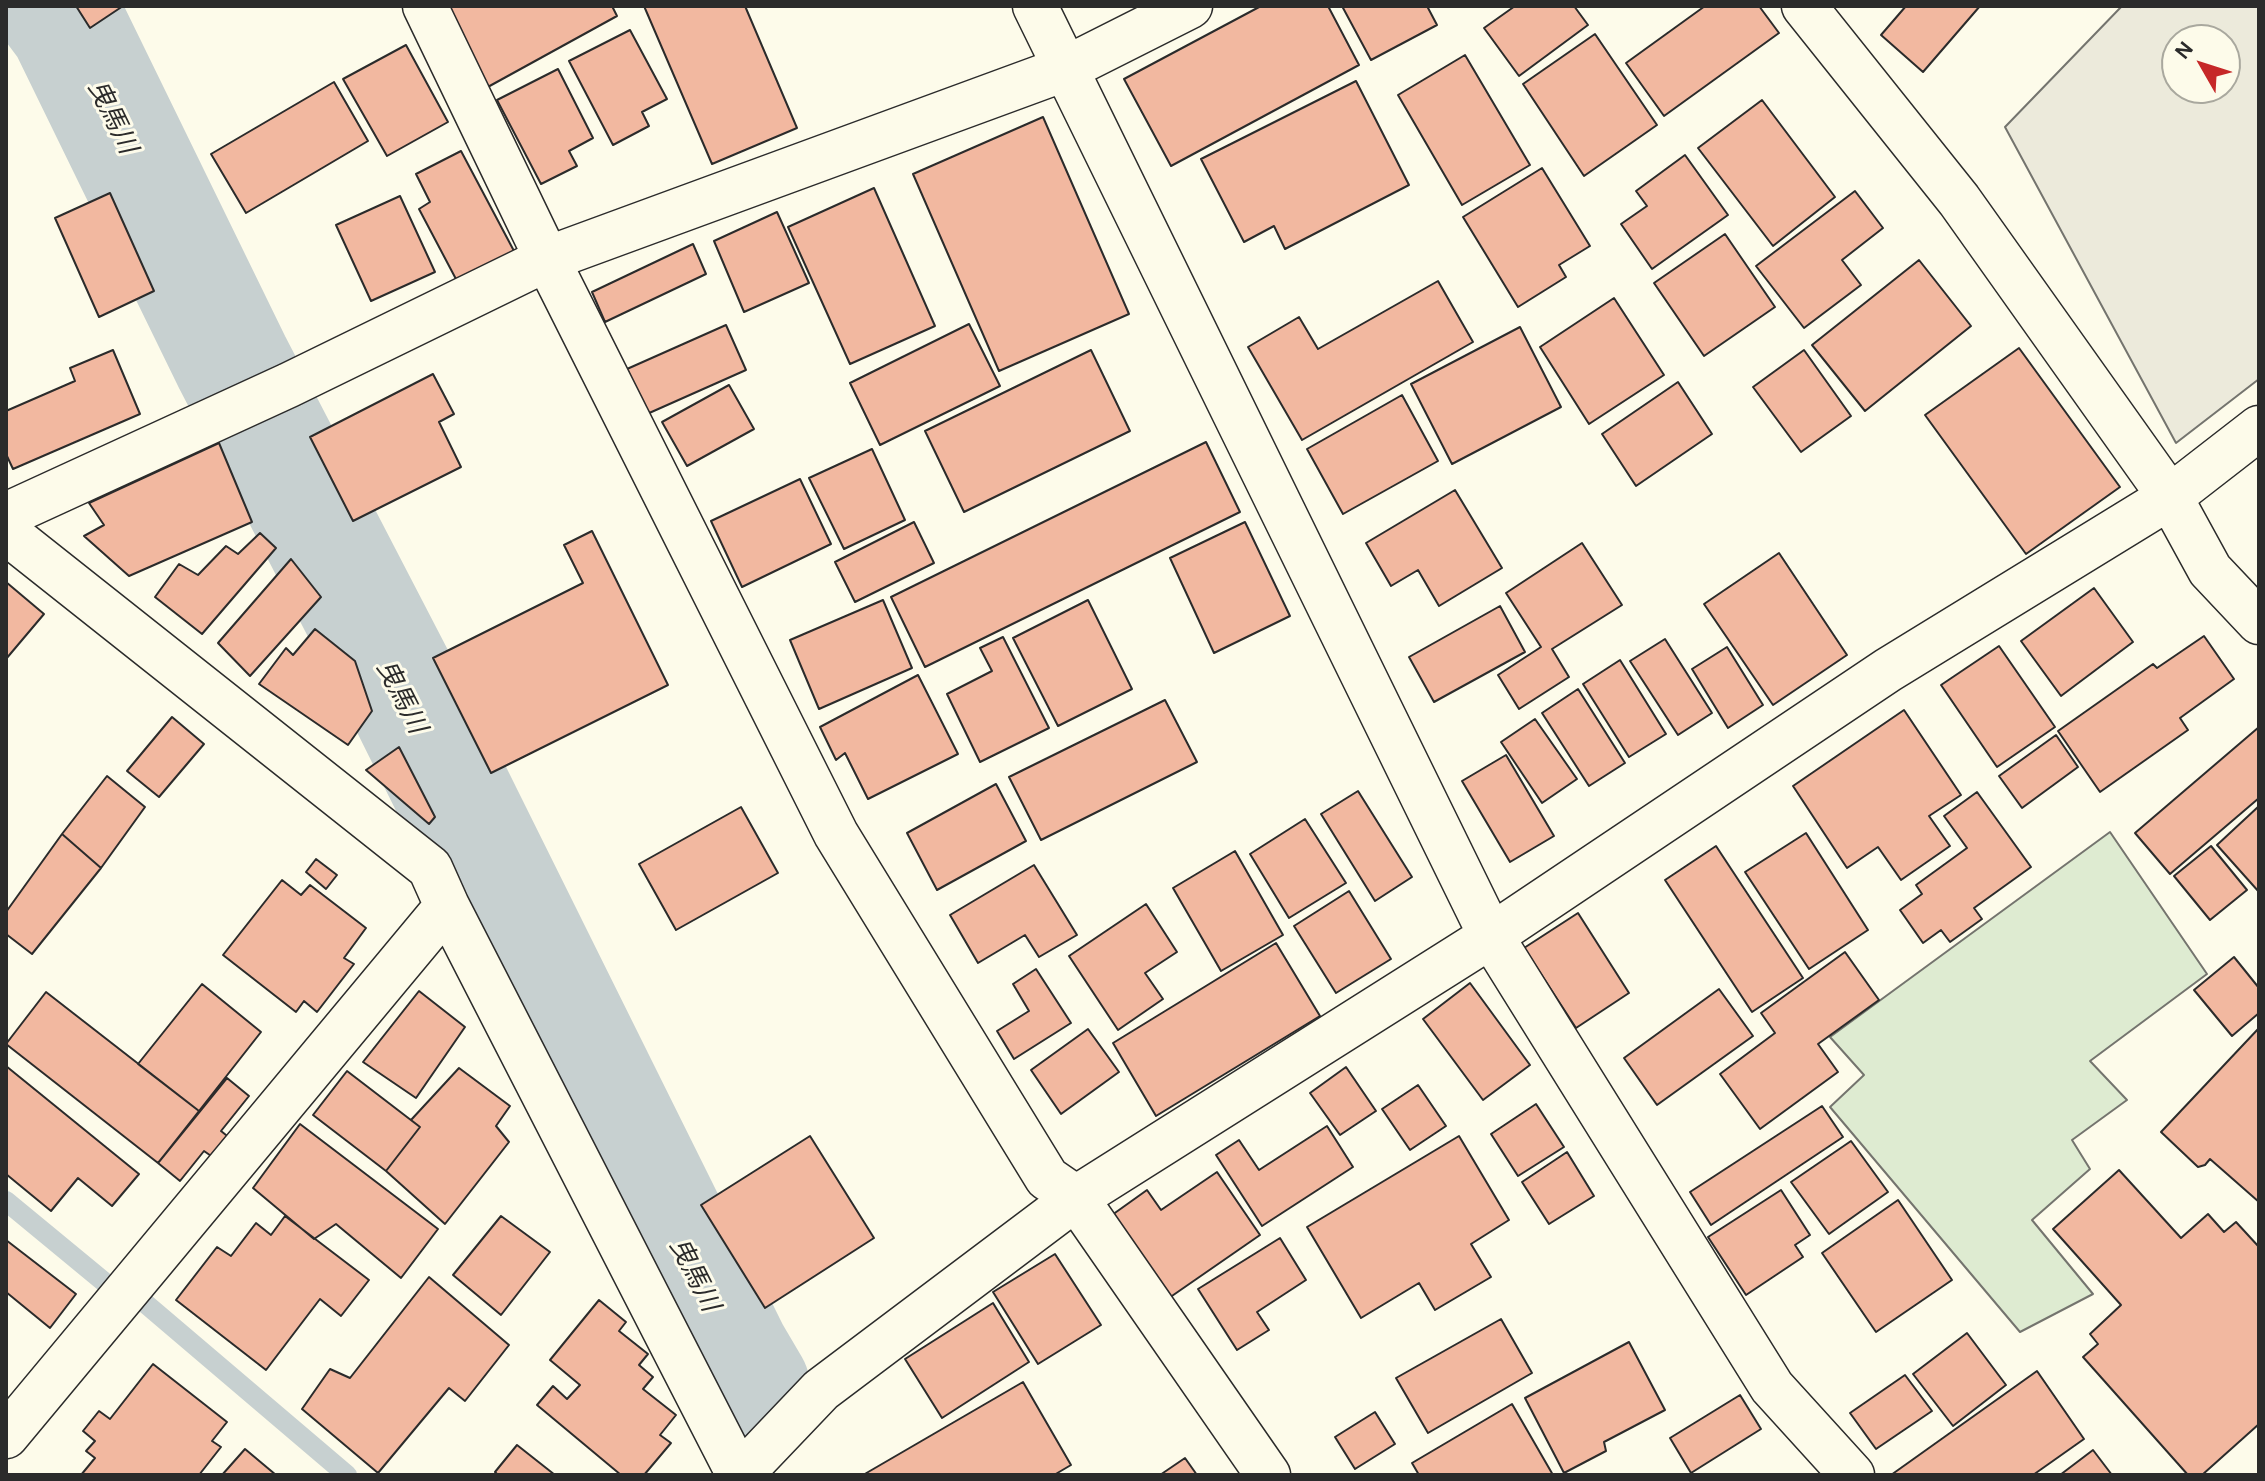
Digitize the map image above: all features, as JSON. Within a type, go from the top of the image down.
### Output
[{"type":"street","points":[[425,6],[547,259],[836,834],[1047,1178],[1076,1198],[1268,1475]]},
{"type":"street","points":[[1035,6],[1491,936],[1772,1387],[1852,1475]]},
{"type":"street","points":[[6,515],[289,385],[547,259],[1067,68],[1190,6]]},
{"type":"street","points":[[1804,6],[1959,200],[2170,497],[2210,570],[2259,622]]},
{"type":"street","points":[[6,532],[430,868],[739,1475],[821,1390],[1076,1198],[1491,936],[1888,670],[2170,497],[2259,428]]},
{"type":"street","points":[[6,1436],[447,906]]},
{"type":"green space","points":[[2110,832],[2207,974],[2090,1061],[2127,1100],[2072,1140],[2090,1169],[2032,1220],[2093,1294],[2020,1332],[1830,1107],[1864,1075],[1830,1037]]},
{"type":"shaded area","points":[[2122,6],[2259,6],[2259,379],[2176,443],[2005,127]]},
{"type":"building","points":[[76,6],[123,6],[90,28]]},
{"type":"building","points":[[443,6],[612,6],[617,16],[486,88]]},
{"type":"building","points":[[644,6],[745,6],[797,128],[712,164]]},
{"type":"building","points":[[1261,6],[1328,6],[1359,65],[1171,166],[1124,79]]},
{"type":"building","points":[[1342,6],[1427,6],[1437,25],[1371,60]]},
{"type":"building","points":[[1515,6],[1574,6],[1588,25],[1519,76],[1484,28]]},
{"type":"building","points":[[1705,6],[1759,6],[1779,33],[1664,116],[1626,63]]},
{"type":"building","points":[[1906,6],[1980,6],[1923,72],[1881,35]]},
{"type":"building","points":[[630,30],[667,99],[642,112],[649,126],[613,145],[569,61]]},
{"type":"building","points":[[1595,34],[1657,125],[1584,176],[1523,84]]},
{"type":"building","points":[[406,45],[448,122],[387,156],[343,79]]},
{"type":"building","points":[[1465,55],[1530,165],[1462,205],[1398,95]]},
{"type":"building","points":[[558,69],[593,138],[569,151],[577,166],[541,184],[497,100]]},
{"type":"building","points":[[1356,81],[1409,185],[1285,249],[1274,226],[1244,242],[1201,159]]},
{"type":"building","points":[[334,82],[368,141],[246,213],[211,154]]},
{"type":"building","points":[[1762,100],[1835,197],[1773,246],[1698,148]]},
{"type":"building","points":[[1043,117],[1129,314],[999,371],[913,174]]},
{"type":"building","points":[[461,151],[514,251],[457,281],[419,209],[430,202],[416,174]]},
{"type":"building","points":[[1685,155],[1728,215],[1652,269],[1621,224],[1647,206],[1636,191]]},
{"type":"building","points":[[1542,168],[1590,246],[1559,265],[1566,277],[1518,307],[1463,217]]},
{"type":"building","points":[[874,188],[935,326],[850,364],[788,227]]},
{"type":"building","points":[[1855,191],[1883,228],[1842,260],[1861,285],[1804,328],[1756,266]]},
{"type":"building","points":[[110,193],[154,291],[99,317],[55,218]]},
{"type":"building","points":[[400,196],[435,272],[371,301],[336,225]]},
{"type":"building","points":[[777,212],[809,283],[744,312],[714,241]]},
{"type":"building","points":[[1725,234],[1775,307],[1704,356],[1654,283]]},
{"type":"building","points":[[693,244],[706,274],[605,322],[592,292]]},
{"type":"building","points":[[1919,260],[1971,326],[1865,411],[1812,345]]},
{"type":"building","points":[[1438,281],[1473,342],[1302,440],[1248,347],[1299,317],[1318,349]]},
{"type":"building","points":[[1614,298],[1664,375],[1589,424],[1540,347]]},
{"type":"building","points":[[969,324],[1000,386],[880,445],[850,383]]},
{"type":"building","points":[[726,325],[746,370],[647,414],[627,369]]},
{"type":"building","points":[[1520,327],[1561,407],[1452,464],[1411,384]]},
{"type":"building","points":[[2019,348],[2120,487],[2026,554],[1925,415]]},
{"type":"building","points":[[113,350],[140,414],[13,469],[6,454],[6,411],[75,381],[70,368]]},
{"type":"building","points":[[1091,350],[1130,431],[964,512],[925,431]]},
{"type":"building","points":[[1804,350],[1851,416],[1801,452],[1753,387]]},
{"type":"building","points":[[433,374],[454,414],[439,422],[461,467],[353,521],[310,437]]},
{"type":"building","points":[[1678,382],[1712,434],[1636,486],[1602,434]]},
{"type":"building","points":[[729,385],[754,429],[687,466],[662,422]]},
{"type":"building","points":[[1402,395],[1438,461],[1343,514],[1307,449]]},
{"type":"building","points":[[1206,442],[1240,512],[925,667],[891,597]]},
{"type":"building","points":[[219,443],[252,522],[129,576],[84,536],[104,525],[89,503]]},
{"type":"building","points":[[872,449],[905,520],[844,549],[809,478]]},
{"type":"building","points":[[800,479],[831,544],[742,587],[711,521]]},
{"type":"building","points":[[1455,490],[1502,568],[1439,606],[1418,570],[1391,586],[1366,543]]},
{"type":"building","points":[[914,522],[934,563],[855,602],[835,562]]},
{"type":"building","points":[[1245,522],[1290,616],[1214,653],[1170,558]]},
{"type":"building","points":[[592,531],[668,685],[491,773],[433,658],[583,583],[564,545]]},
{"type":"building","points":[[260,533],[276,548],[202,634],[155,597],[179,564],[198,575],[226,546],[238,554]]},
{"type":"building","points":[[1582,543],[1622,605],[1552,649],[1569,677],[1519,709],[1498,675],[1541,647],[1506,593]]},
{"type":"building","points":[[1779,553],[1847,655],[1773,705],[1704,604]]},
{"type":"building","points":[[291,559],[321,597],[250,676],[218,643]]},
{"type":"building","points":[[6,582],[44,614],[6,659]]},
{"type":"building","points":[[2094,588],[2133,642],[2061,696],[2021,641]]},
{"type":"building","points":[[883,600],[912,668],[819,709],[790,640]]},
{"type":"building","points":[[1088,600],[1132,689],[1058,726],[1013,638]]},
{"type":"building","points":[[1500,606],[1525,652],[1434,702],[1409,657]]},
{"type":"building","points":[[315,629],[355,661],[372,711],[348,745],[259,684],[286,648],[293,655]]},
{"type":"building","points":[[2204,636],[2234,679],[2180,718],[2188,730],[2100,792],[2058,731],[2153,664],[2157,668]]},
{"type":"building","points":[[1003,637],[1049,728],[980,762],[947,694],[992,671],[980,648]]},
{"type":"building","points":[[1665,639],[1712,713],[1678,735],[1630,661]]},
{"type":"building","points":[[1999,646],[2055,727],[1997,767],[1941,685]]},
{"type":"building","points":[[1727,647],[1763,705],[1728,728],[1692,669]]},
{"type":"building","points":[[1620,660],[1666,734],[1629,757],[1583,684]]},
{"type":"building","points":[[918,675],[958,754],[868,799],[845,753],[836,760],[820,727]]},
{"type":"building","points":[[1578,689],[1625,763],[1589,786],[1542,713]]},
{"type":"building","points":[[1165,700],[1197,762],[1041,840],[1009,777]]},
{"type":"building","points":[[1904,710],[1961,795],[1929,816],[1950,846],[1901,880],[1878,847],[1847,868],[1793,786]]},
{"type":"building","points":[[172,717],[204,744],[159,797],[127,771]]},
{"type":"building","points":[[1535,719],[1577,779],[1542,803],[1501,742]]},
{"type":"building","points":[[2259,727],[2259,798],[2170,874],[2135,833]]},
{"type":"building","points":[[2056,735],[2078,767],[2022,808],[1999,776]]},
{"type":"building","points":[[399,747],[435,817],[429,824],[366,770]]},
{"type":"building","points":[[1506,755],[1554,836],[1510,862],[1462,781]]},
{"type":"building","points":[[107,776],[145,807],[101,868],[62,834]]},
{"type":"building","points":[[996,784],[1026,841],[937,890],[907,833]]},
{"type":"building","points":[[1358,791],[1412,877],[1375,901],[1321,814]]},
{"type":"building","points":[[1977,792],[2031,867],[1974,908],[1982,919],[1950,942],[1941,930],[1923,943],[1900,910],[1922,894],[1916,885],[1967,848],[1944,816]]},
{"type":"building","points":[[2259,806],[2259,892],[2217,845]]},
{"type":"building","points":[[741,807],[778,873],[676,930],[639,864]]},
{"type":"building","points":[[1305,819],[1346,883],[1289,918],[1250,854]]},
{"type":"building","points":[[1806,833],[1868,930],[1809,969],[1745,872]]},
{"type":"building","points":[[62,834],[101,868],[32,954],[6,934],[6,912]]},
{"type":"building","points":[[1716,846],[1803,978],[1752,1012],[1665,880]]},
{"type":"building","points":[[2211,846],[2247,890],[2210,920],[2174,876]]},
{"type":"building","points":[[1235,851],[1283,935],[1221,971],[1173,888]]},
{"type":"building","points":[[316,859],[337,875],[326,889],[306,872]]},
{"type":"building","points":[[1034,865],[1077,935],[1039,957],[1025,935],[978,963],[950,915]]},
{"type":"building","points":[[282,880],[301,895],[310,885],[366,928],[344,958],[354,964],[317,1012],[304,1001],[296,1012],[223,955]]},
{"type":"building","points":[[1349,891],[1391,959],[1336,993],[1294,926]]},
{"type":"building","points":[[1146,904],[1177,952],[1145,973],[1163,999],[1118,1030],[1069,956]]},
{"type":"building","points":[[1578,913],[1629,993],[1576,1028],[1524,948]]},
{"type":"building","points":[[1276,943],[1320,1016],[1156,1116],[1113,1043]]},
{"type":"building","points":[[1845,952],[1879,1000],[1818,1044],[1838,1072],[1760,1129],[1720,1074],[1775,1033],[1761,1013]]},
{"type":"building","points":[[2234,957],[2259,988],[2259,1013],[2232,1036],[2194,990]]},
{"type":"building","points":[[1036,969],[1071,1023],[1014,1059],[997,1031],[1029,1011],[1013,984]]},
{"type":"building","points":[[1470,983],[1530,1065],[1483,1100],[1423,1019]]},
{"type":"building","points":[[202,984],[261,1032],[199,1111],[138,1064]]},
{"type":"building","points":[[1719,989],[1753,1036],[1657,1105],[1624,1058]]},
{"type":"building","points":[[419,991],[465,1027],[416,1098],[363,1062]]},
{"type":"building","points":[[46,992],[199,1111],[158,1163],[6,1044]]},
{"type":"building","points":[[2259,1028],[2259,1202],[2210,1159],[2198,1167],[2161,1132]]},
{"type":"building","points":[[1088,1029],[1119,1072],[1061,1114],[1031,1070]]},
{"type":"building","points":[[6,1066],[139,1174],[112,1206],[78,1178],[51,1211],[6,1174]]},
{"type":"building","points":[[1346,1067],[1376,1111],[1340,1135],[1310,1093]]},
{"type":"building","points":[[459,1068],[510,1106],[496,1126],[509,1142],[445,1224],[386,1171],[420,1127],[411,1120]]},
{"type":"building","points":[[347,1071],[420,1127],[386,1171],[313,1115]]},
{"type":"building","points":[[227,1078],[249,1096],[221,1131],[231,1139],[214,1158],[204,1151],[180,1181],[158,1163]]},
{"type":"building","points":[[1418,1085],[1446,1126],[1410,1150],[1382,1109]]},
{"type":"building","points":[[1536,1104],[1564,1147],[1518,1176],[1491,1134]]},
{"type":"building","points":[[1822,1106],[1843,1137],[1711,1225],[1690,1192]]},
{"type":"building","points":[[300,1124],[438,1229],[401,1278],[336,1224],[314,1239],[253,1188]]},
{"type":"building","points":[[1327,1126],[1353,1167],[1262,1226],[1216,1155],[1239,1140],[1259,1170]]},
{"type":"building","points":[[810,1136],[874,1238],[765,1308],[701,1205]]},
{"type":"building","points":[[1459,1136],[1509,1220],[1471,1244],[1491,1277],[1435,1310],[1419,1283],[1361,1318],[1307,1227]]},
{"type":"building","points":[[1851,1141],[1888,1192],[1829,1234],[1791,1182]]},
{"type":"building","points":[[1567,1152],[1594,1196],[1549,1224],[1522,1182]]},
{"type":"building","points":[[2119,1170],[2181,1238],[2208,1214],[2224,1232],[2236,1222],[2259,1247],[2259,1424],[2202,1475],[2188,1475],[2083,1357],[2098,1344],[2090,1334],[2121,1305],[2053,1229]]},
{"type":"building","points":[[1217,1172],[1260,1235],[1169,1298],[1112,1215],[1147,1190],[1161,1210]]},
{"type":"building","points":[[1781,1190],[1810,1235],[1795,1245],[1803,1257],[1746,1295],[1708,1237]]},
{"type":"building","points":[[1898,1200],[1952,1280],[1876,1332],[1822,1253]]},
{"type":"building","points":[[285,1216],[369,1280],[341,1316],[320,1299],[266,1370],[176,1300],[217,1247],[231,1256],[256,1223],[271,1235]]},
{"type":"building","points":[[501,1216],[550,1252],[501,1315],[453,1275]]},
{"type":"building","points":[[1280,1238],[1306,1280],[1257,1312],[1269,1330],[1237,1350],[1198,1289]]},
{"type":"building","points":[[6,1240],[76,1294],[50,1328],[6,1292]]},
{"type":"building","points":[[1055,1254],[1101,1325],[1038,1364],[993,1292]]},
{"type":"building","points":[[429,1277],[509,1345],[465,1401],[449,1388],[378,1473],[302,1409],[330,1369],[350,1378]]},
{"type":"building","points":[[599,1300],[626,1322],[619,1331],[648,1354],[639,1365],[653,1377],[643,1389],[676,1415],[660,1435],[671,1443],[644,1475],[621,1475],[537,1405],[553,1386],[567,1399],[580,1385],[550,1360]]},
{"type":"building","points":[[993,1303],[1029,1362],[942,1418],[905,1359]]},
{"type":"building","points":[[1501,1319],[1532,1373],[1428,1433],[1396,1378]]},
{"type":"building","points":[[1967,1333],[2006,1385],[1953,1426],[1913,1374]]},
{"type":"building","points":[[1629,1342],[1665,1410],[1604,1442],[1606,1451],[1564,1473],[1525,1398]]},
{"type":"building","points":[[153,1364],[227,1422],[212,1441],[221,1447],[199,1475],[81,1475],[95,1458],[86,1451],[95,1441],[83,1431],[99,1411],[110,1419]]},
{"type":"building","points":[[2037,1371],[2084,1439],[2033,1475],[1891,1475]]},
{"type":"building","points":[[1905,1375],[1932,1411],[1876,1449],[1850,1413]]},
{"type":"building","points":[[1023,1382],[1071,1465],[1054,1475],[863,1475]]},
{"type":"building","points":[[1740,1395],[1761,1429],[1691,1473],[1670,1438]]},
{"type":"building","points":[[1512,1404],[1553,1475],[1419,1475],[1412,1463]]},
{"type":"building","points":[[1375,1412],[1395,1444],[1355,1469],[1335,1437]]},
{"type":"building","points":[[517,1445],[555,1475],[498,1475],[495,1472]]},
{"type":"building","points":[[245,1449],[276,1475],[222,1475]]},
{"type":"building","points":[[2093,1450],[2112,1475],[2060,1475]]},
{"type":"building","points":[[1185,1458],[1197,1475],[1160,1475]]},
{"type":"waterway","name":"曳馬川","points":[[53,6],[68,26],[232,362],[398,682],[731,1353],[751,1387]]},
{"type":"waterway","points":[[6,1201],[103,1281]]},
{"type":"waterway","points":[[146,1304],[347,1475]]}]
